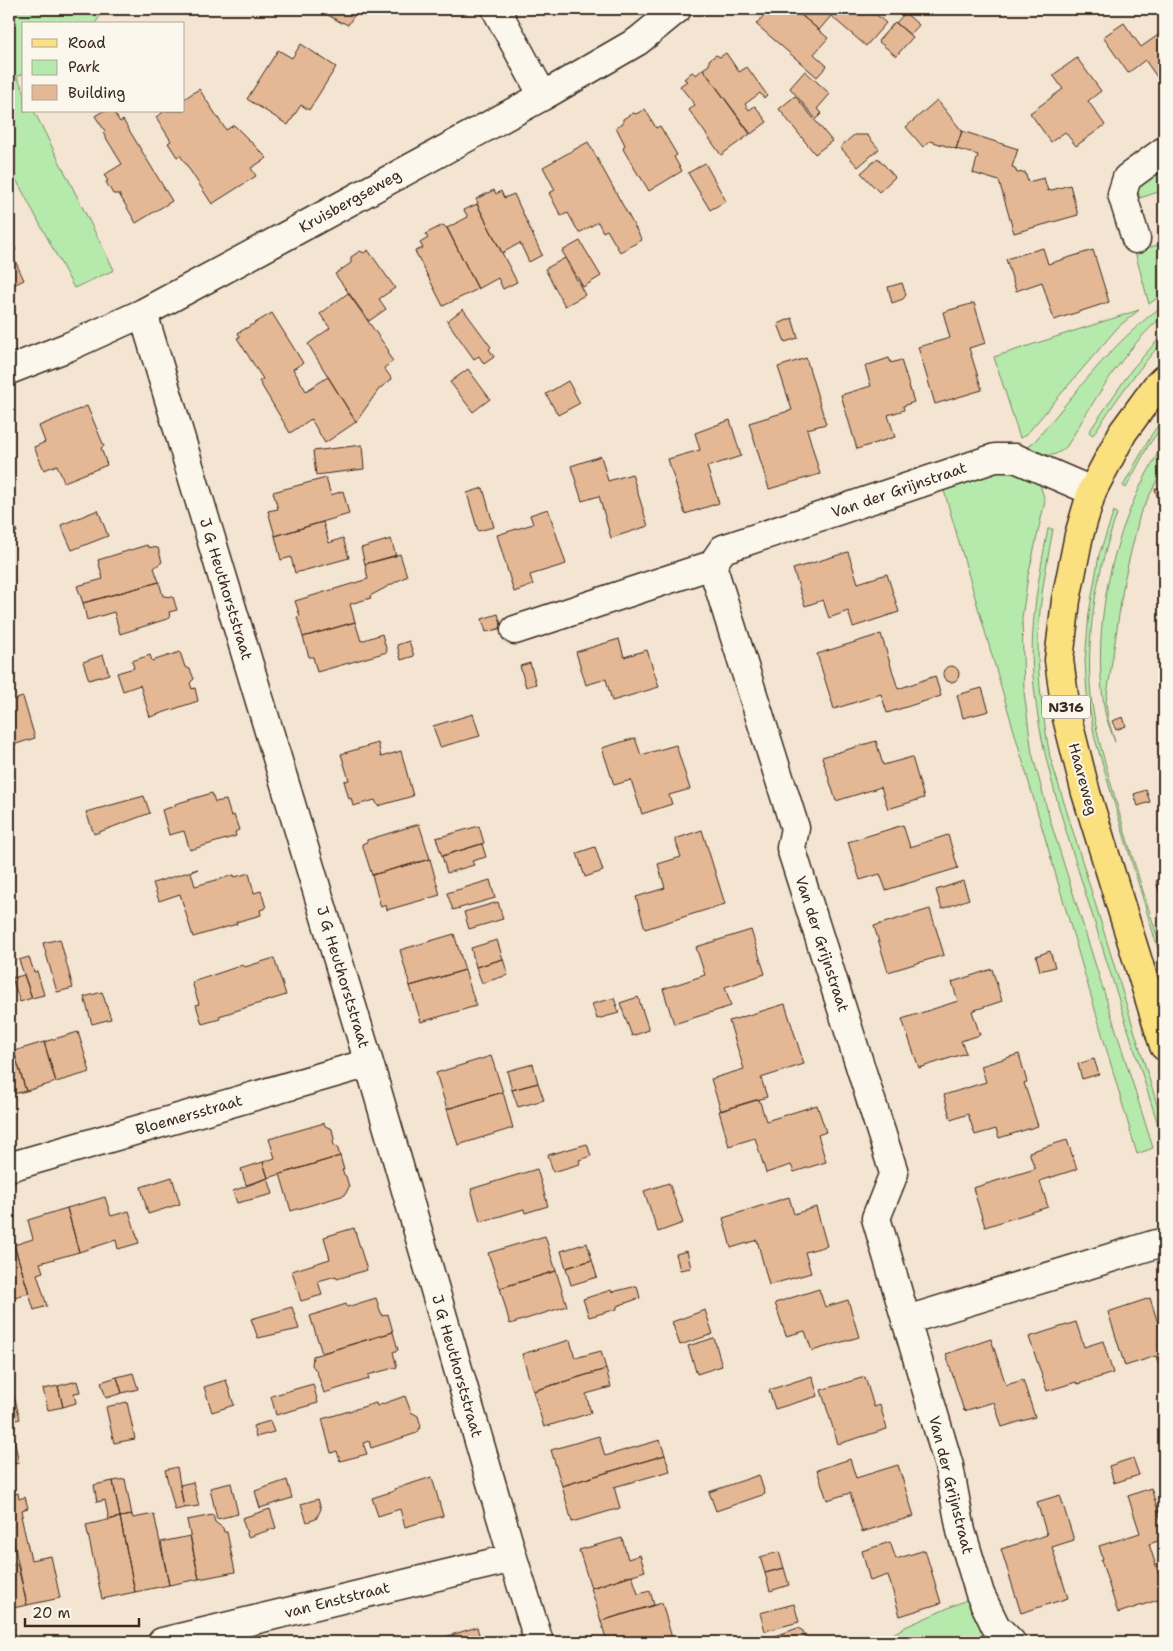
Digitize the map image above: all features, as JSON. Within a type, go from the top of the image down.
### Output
[{"type":"main road","name":"Haareweg","points":[[1164,379],[1123,432],[1092,491],[1079,535],[1066,600],[1059,660],[1067,718],[1086,793],[1164,1046]]},
{"type":"street","points":[[496,9],[543,96]]},
{"type":"street","name":"Kruisbergseweg","points":[[9,370],[68,347],[143,313],[543,96],[638,41],[677,9]]},
{"type":"street","points":[[1136,239],[1122,194],[1127,178],[1164,152]]},
{"type":"street","name":"J G Heuthorststraat","points":[[143,313],[369,1063],[539,1642]]},
{"type":"street","name":"Van der Grijnstraat","points":[[515,630],[712,565],[723,549],[995,458],[1015,458],[1092,491]]},
{"type":"street","name":"Van der Grijnstraat","points":[[712,565],[795,828],[791,848],[894,1173],[876,1218],[908,1320],[949,1466],[961,1531],[980,1594],[996,1626],[1011,1642]]},
{"type":"street","name":"Bloemersstraat","points":[[9,1167],[369,1063]]},
{"type":"street","points":[[908,1320],[1156,1244]]},
{"type":"street","name":"van Enststraat","points":[[162,1642],[513,1558]]},
{"type":"green space","points":[[9,9],[104,9],[96,22],[22,22],[22,74],[17,77],[22,87],[22,112],[35,112],[114,270],[74,288],[9,166]]},
{"type":"green space","points":[[1164,169],[1164,190],[1140,198],[1137,189]]},
{"type":"green space","points":[[1164,243],[1164,293],[1149,304],[1135,252]]},
{"type":"green space","points":[[1164,305],[1164,315],[1123,359],[1099,393],[1067,446],[1057,454],[1048,455],[1028,446],[1035,441],[1111,351],[1145,319]]},
{"type":"green space","points":[[1139,310],[1118,327],[1026,435],[1020,438],[994,357]]},
{"type":"green space","points":[[1164,333],[1164,340],[1127,386],[1093,435],[1089,432],[1132,369]]},
{"type":"green space","points":[[1164,417],[1164,423],[1148,446],[1126,488],[1123,486],[1152,434]]},
{"type":"green space","points":[[1164,443],[1164,467],[1140,514],[1124,581],[1106,702],[1108,719],[1115,742],[1107,720],[1101,676],[1103,616],[1114,556],[1123,527],[1134,499]]},
{"type":"green space","points":[[996,471],[1018,474],[1039,481],[1045,501],[1028,576],[1022,618],[1024,692],[1032,753],[1050,820],[1153,1148],[1137,1154],[943,487]]},
{"type":"green space","points":[[1114,511],[1117,514],[1099,576],[1092,619],[1090,641],[1091,697],[1104,760],[1164,958],[1164,969],[1095,739],[1087,694],[1085,661],[1089,613],[1099,555]]},
{"type":"green space","points":[[1048,529],[1053,529],[1041,602],[1038,661],[1050,757],[1164,1127],[1164,1144],[1062,818],[1048,766],[1037,713],[1032,666],[1033,627]]},
{"type":"green space","points":[[973,1597],[1000,1642],[880,1642],[903,1628]]},
{"type":"building","points":[[317,9],[358,9],[348,25]]},
{"type":"building","points":[[762,9],[794,9],[828,38],[814,54],[827,66],[817,77],[756,24],[767,12]]},
{"type":"building","points":[[794,9],[870,9],[886,23],[866,46],[831,16],[819,30]]},
{"type":"building","points":[[905,13],[919,25],[910,35],[896,23]]},
{"type":"building","points":[[895,22],[913,37],[896,56],[878,41]]},
{"type":"building","points":[[1124,23],[1141,47],[1164,31],[1164,87],[1145,60],[1128,73],[1103,37]]},
{"type":"building","points":[[301,44],[336,67],[309,110],[301,105],[288,125],[247,99],[278,50],[292,58]]},
{"type":"building","points":[[726,53],[739,72],[747,67],[767,95],[764,98],[760,93],[745,104],[749,110],[755,106],[767,122],[751,134],[703,69],[709,65],[709,60],[716,55],[720,57]]},
{"type":"building","points":[[1077,58],[1101,91],[1088,101],[1105,125],[1076,146],[1065,132],[1051,142],[1030,113],[1063,89],[1053,75]]},
{"type":"building","points":[[703,69],[750,134],[721,155],[689,110],[695,105],[680,86],[687,81],[684,79],[692,72],[696,75]]},
{"type":"building","points":[[805,71],[830,94],[817,109],[822,113],[816,119],[790,88]]},
{"type":"building","points":[[199,89],[226,130],[234,125],[267,158],[251,168],[256,176],[212,204],[180,155],[177,157],[168,143],[171,141],[156,117],[164,112],[185,112],[185,98]]},
{"type":"building","points":[[795,96],[832,141],[815,154],[779,109]]},
{"type":"building","points":[[937,100],[962,131],[956,149],[930,141],[923,147],[906,127]]},
{"type":"building","points":[[645,109],[656,128],[660,126],[677,155],[674,157],[682,171],[649,191],[623,149],[625,145],[616,127],[623,123],[623,119]]},
{"type":"building","points":[[101,112],[114,112],[120,122],[123,120],[172,201],[136,223],[119,194],[113,194],[106,182],[108,181],[104,175],[122,164],[95,116]]},
{"type":"building","points":[[962,131],[1018,149],[1012,167],[1015,168],[1017,173],[1025,172],[1028,182],[1044,178],[1048,191],[1070,185],[1078,215],[1014,233],[999,181],[973,173],[978,155],[956,149]]},
{"type":"building","points":[[854,135],[867,135],[879,149],[858,167],[840,147]]},
{"type":"building","points":[[588,142],[642,240],[620,252],[607,230],[603,232],[598,222],[579,233],[568,213],[561,216],[549,193],[555,190],[543,167]]},
{"type":"building","points":[[878,158],[895,177],[879,192],[861,173]]},
{"type":"building","points":[[705,163],[726,201],[710,210],[688,173]]},
{"type":"building","points":[[494,190],[496,194],[501,191],[504,198],[514,194],[542,255],[529,262],[520,243],[502,253],[476,199]]},
{"type":"building","points":[[477,204],[517,282],[503,289],[498,278],[478,289],[447,228],[468,217],[464,210]]},
{"type":"building","points":[[443,225],[447,228],[478,289],[443,306],[415,251],[423,248],[420,243],[428,238],[425,234]]},
{"type":"building","points":[[9,233],[16,250],[11,252],[24,280],[9,287]]},
{"type":"building","points":[[580,241],[601,276],[583,287],[562,251]]},
{"type":"building","points":[[1043,248],[1048,264],[1093,250],[1109,302],[1054,320],[1042,282],[1016,291],[1006,259]]},
{"type":"building","points":[[368,250],[395,288],[379,299],[386,309],[369,321],[335,274],[351,263],[351,257],[360,251],[364,253]]},
{"type":"building","points":[[565,258],[585,295],[565,306],[545,269]]},
{"type":"building","points":[[902,283],[906,295],[903,299],[892,303],[888,287]]},
{"type":"building","points":[[348,293],[389,351],[387,353],[393,361],[384,368],[392,379],[379,389],[356,422],[308,344],[330,328],[320,314]]},
{"type":"building","points":[[974,303],[986,343],[969,348],[982,390],[935,404],[918,347],[950,338],[943,312]]},
{"type":"building","points":[[463,309],[491,347],[489,349],[494,357],[484,364],[479,356],[474,359],[447,321]]},
{"type":"building","points":[[272,313],[303,363],[293,369],[306,391],[328,377],[356,422],[325,443],[311,419],[290,433],[259,381],[263,379],[237,338],[240,337],[238,333]]},
{"type":"building","points":[[792,318],[798,338],[785,342],[778,324]]},
{"type":"building","points":[[806,358],[826,424],[807,429],[820,474],[769,489],[749,423],[792,410],[778,367]]},
{"type":"building","points":[[889,358],[891,363],[901,360],[914,402],[903,406],[904,410],[888,415],[895,437],[857,449],[841,395],[871,386],[865,366]]},
{"type":"building","points":[[468,369],[490,399],[473,412],[450,382]]},
{"type":"building","points":[[568,381],[580,403],[558,415],[546,394]]},
{"type":"building","points":[[87,406],[104,446],[101,448],[107,465],[64,482],[57,465],[44,470],[34,447],[45,442],[39,426]]},
{"type":"building","points":[[730,420],[741,456],[707,467],[719,503],[685,514],[668,459],[700,450],[695,433]]},
{"type":"building","points":[[362,445],[364,469],[316,475],[313,451]]},
{"type":"building","points":[[601,456],[608,481],[632,474],[648,526],[611,538],[599,496],[582,501],[571,466]]},
{"type":"building","points":[[326,478],[331,495],[343,491],[349,514],[275,536],[268,511],[278,509],[273,492]]},
{"type":"building","points":[[1164,486],[1164,497],[1158,499],[1155,489]]},
{"type":"building","points":[[483,488],[494,527],[478,531],[467,493]]},
{"type":"building","points":[[548,509],[566,564],[530,575],[533,585],[514,592],[497,535],[533,524],[530,515]]},
{"type":"building","points":[[9,510],[17,532],[9,535]]},
{"type":"building","points":[[98,510],[108,536],[72,550],[61,525]]},
{"type":"building","points":[[323,522],[329,543],[343,538],[349,558],[295,573],[291,557],[281,560],[275,536]]},
{"type":"building","points":[[391,539],[396,556],[365,564],[361,548]]},
{"type":"building","points":[[147,545],[148,547],[158,548],[162,562],[154,568],[159,582],[83,603],[77,586],[103,579],[98,560]]},
{"type":"building","points":[[848,552],[858,583],[887,574],[899,612],[853,627],[848,611],[829,618],[823,600],[805,606],[793,569]]},
{"type":"building","points":[[400,554],[407,576],[370,596],[371,598],[350,604],[355,622],[303,637],[297,617],[300,616],[295,601],[368,579],[365,564]]},
{"type":"building","points":[[159,582],[163,596],[173,597],[177,610],[169,612],[170,618],[120,634],[114,612],[87,620],[83,603]]},
{"type":"building","points":[[498,614],[502,628],[486,632],[482,619]]},
{"type":"building","points":[[355,622],[361,641],[382,634],[387,652],[317,672],[313,657],[309,657],[303,637]]},
{"type":"building","points":[[881,634],[898,689],[935,676],[941,696],[887,713],[881,694],[834,709],[817,654]]},
{"type":"building","points":[[619,639],[624,657],[647,650],[659,687],[612,701],[606,679],[586,685],[576,652]]},
{"type":"building","points":[[409,641],[414,656],[401,660],[397,645]]},
{"type":"building","points":[[180,652],[185,667],[190,669],[194,679],[190,683],[192,689],[195,688],[198,701],[150,717],[140,685],[123,691],[117,673],[134,668],[132,661],[150,655],[152,661]]},
{"type":"building","points":[[103,655],[109,674],[89,680],[83,662]]},
{"type":"building","points":[[9,660],[14,679],[9,680]]},
{"type":"building","points":[[530,663],[536,684],[526,687],[520,666]]},
{"type":"building","points":[[951,666],[957,668],[959,674],[957,680],[951,682],[945,680],[943,674],[945,668]]},
{"type":"building","points":[[982,688],[989,711],[963,718],[957,695]]},
{"type":"building","points":[[23,697],[35,738],[13,745],[9,730],[9,701]]},
{"type":"building","points":[[473,714],[480,736],[440,747],[433,726]]},
{"type":"building","points":[[1123,717],[1126,726],[1116,730],[1112,721]]},
{"type":"building","points":[[635,738],[641,755],[676,745],[690,789],[669,795],[672,804],[642,814],[631,780],[614,785],[602,748]]},
{"type":"building","points":[[876,741],[883,765],[912,757],[924,798],[888,809],[881,787],[836,801],[822,757]]},
{"type":"building","points":[[378,743],[381,757],[401,751],[413,796],[378,806],[375,800],[353,806],[344,781],[349,780],[341,754]]},
{"type":"building","points":[[1146,790],[1150,802],[1138,806],[1134,794]]},
{"type":"building","points":[[212,793],[215,802],[226,800],[231,816],[234,815],[239,830],[235,832],[236,836],[190,850],[184,831],[169,835],[162,810]]},
{"type":"building","points":[[144,796],[150,813],[94,834],[86,812]]},
{"type":"building","points":[[419,824],[430,859],[372,875],[362,844],[367,842],[367,840]]},
{"type":"building","points":[[903,825],[910,847],[948,835],[958,868],[886,890],[880,874],[860,880],[848,842]]},
{"type":"building","points":[[479,826],[484,843],[442,856],[436,838]]},
{"type":"building","points":[[702,830],[725,904],[645,929],[636,897],[665,888],[658,864],[681,857],[675,839]]},
{"type":"building","points":[[482,844],[486,857],[472,861],[474,865],[447,873],[442,856]]},
{"type":"building","points":[[595,847],[603,871],[585,877],[577,853]]},
{"type":"building","points":[[430,859],[440,895],[387,910],[386,905],[381,907],[372,875]]},
{"type":"building","points":[[198,869],[191,872],[195,886],[234,875],[235,877],[249,873],[254,893],[261,891],[266,908],[260,910],[261,915],[193,937],[180,894],[159,901],[153,883]]},
{"type":"building","points":[[1164,879],[1164,907],[1156,881]]},
{"type":"building","points":[[490,880],[495,898],[453,910],[447,893]]},
{"type":"building","points":[[963,881],[969,899],[942,909],[936,890]]},
{"type":"building","points":[[498,902],[503,919],[469,929],[464,912]]},
{"type":"building","points":[[930,909],[944,955],[888,972],[874,926]]},
{"type":"building","points":[[751,930],[765,974],[725,987],[731,1006],[674,1024],[663,989],[705,975],[696,947]]},
{"type":"building","points":[[454,934],[465,970],[410,986],[400,950]]},
{"type":"building","points":[[60,939],[73,988],[57,992],[43,943]]},
{"type":"building","points":[[497,940],[503,959],[476,967],[471,948]]},
{"type":"building","points":[[1050,951],[1055,967],[1040,971],[1036,956]]},
{"type":"building","points":[[29,957],[34,972],[37,971],[44,995],[32,998],[19,960]]},
{"type":"building","points":[[274,958],[286,995],[219,1016],[220,1019],[202,1024],[196,1005],[199,1004],[192,982],[243,965],[245,967]]},
{"type":"building","points":[[503,959],[508,975],[482,983],[476,967]]},
{"type":"building","points":[[992,969],[1002,1001],[972,1011],[980,1035],[961,1041],[966,1053],[919,1068],[902,1019],[958,1001],[952,982]]},
{"type":"building","points":[[465,970],[476,1006],[421,1022],[410,986]]},
{"type":"building","points":[[24,975],[32,998],[20,1002],[12,978]]},
{"type":"building","points":[[102,992],[111,1019],[92,1024],[84,997]]},
{"type":"building","points":[[638,997],[649,1030],[632,1036],[620,1003]]},
{"type":"building","points":[[614,998],[619,1013],[597,1019],[592,1004]]},
{"type":"building","points":[[785,1004],[804,1064],[761,1078],[767,1097],[721,1111],[711,1079],[744,1069],[729,1021]]},
{"type":"building","points":[[78,1032],[90,1072],[56,1082],[44,1042]]},
{"type":"building","points":[[9,1036],[26,1091],[9,1095]]},
{"type":"building","points":[[44,1042],[56,1082],[26,1091],[14,1051]]},
{"type":"building","points":[[1019,1054],[1027,1082],[1024,1083],[1038,1126],[999,1138],[996,1129],[975,1135],[968,1114],[951,1120],[944,1095],[986,1082],[981,1066]]},
{"type":"building","points":[[491,1056],[503,1092],[447,1109],[436,1073]]},
{"type":"building","points":[[1094,1059],[1099,1074],[1082,1079],[1078,1064]]},
{"type":"building","points":[[533,1064],[538,1083],[512,1090],[507,1071]]},
{"type":"building","points":[[538,1083],[544,1100],[518,1107],[512,1090]]},
{"type":"building","points":[[503,1092],[513,1128],[458,1145],[447,1109]]},
{"type":"building","points":[[759,1099],[766,1121],[817,1105],[826,1132],[818,1135],[826,1162],[794,1172],[791,1165],[766,1173],[755,1138],[729,1146],[719,1111]]},
{"type":"building","points":[[324,1123],[325,1126],[332,1129],[333,1142],[335,1147],[337,1146],[340,1156],[268,1178],[263,1162],[275,1158],[269,1139]]},
{"type":"building","points":[[1067,1140],[1077,1169],[1040,1181],[1048,1207],[985,1227],[973,1188],[1035,1169],[1029,1152]]},
{"type":"building","points":[[587,1144],[591,1156],[579,1160],[580,1164],[553,1172],[548,1155]]},
{"type":"building","points":[[340,1156],[344,1170],[342,1170],[349,1187],[345,1195],[291,1211],[280,1174]]},
{"type":"building","points":[[263,1162],[268,1178],[246,1185],[241,1169]]},
{"type":"building","points":[[537,1169],[548,1206],[525,1213],[524,1209],[480,1222],[471,1189]]},
{"type":"building","points":[[172,1177],[180,1204],[148,1214],[141,1187]]},
{"type":"building","points":[[268,1178],[273,1194],[237,1203],[233,1191]]},
{"type":"building","points":[[669,1183],[683,1223],[658,1232],[644,1191]]},
{"type":"building","points":[[105,1197],[111,1216],[129,1211],[139,1243],[118,1249],[116,1240],[79,1252],[67,1208]]},
{"type":"building","points":[[789,1197],[794,1214],[816,1207],[827,1246],[805,1252],[811,1273],[769,1285],[757,1240],[731,1248],[723,1218]]},
{"type":"building","points":[[67,1208],[79,1252],[40,1263],[43,1272],[37,1274],[47,1306],[34,1310],[14,1245],[33,1239],[28,1220]]},
{"type":"building","points":[[354,1228],[367,1270],[337,1279],[336,1276],[318,1281],[322,1295],[301,1301],[292,1271],[330,1259],[324,1237]]},
{"type":"building","points":[[545,1236],[556,1271],[500,1288],[488,1253]]},
{"type":"building","points":[[587,1243],[592,1260],[566,1268],[561,1251]]},
{"type":"building","points":[[14,1245],[29,1293],[11,1298],[15,1309],[9,1311],[9,1247]]},
{"type":"building","points":[[687,1251],[691,1268],[680,1270],[676,1254]]},
{"type":"building","points":[[592,1260],[597,1277],[571,1285],[566,1268]]},
{"type":"building","points":[[556,1271],[567,1306],[510,1324],[500,1288]]},
{"type":"building","points":[[637,1286],[640,1298],[617,1306],[617,1309],[589,1317],[583,1299],[611,1290],[612,1292]]},
{"type":"building","points":[[819,1289],[825,1307],[848,1300],[859,1337],[812,1351],[805,1331],[786,1336],[775,1303]]},
{"type":"building","points":[[376,1298],[382,1316],[388,1314],[393,1332],[322,1353],[310,1316],[346,1304],[347,1307]]},
{"type":"building","points":[[1150,1298],[1164,1342],[1164,1381],[1156,1356],[1125,1366],[1108,1312]]},
{"type":"building","points":[[292,1307],[299,1329],[258,1338],[251,1319]]},
{"type":"building","points":[[705,1310],[713,1334],[680,1345],[672,1322]]},
{"type":"building","points":[[1076,1322],[1084,1347],[1103,1341],[1113,1373],[1047,1391],[1029,1337]]},
{"type":"building","points":[[393,1332],[398,1350],[393,1352],[397,1367],[368,1375],[369,1379],[324,1393],[317,1372],[312,1365],[313,1356]]},
{"type":"building","points":[[714,1338],[722,1366],[697,1374],[688,1346]]},
{"type":"building","points":[[991,1339],[1006,1385],[1023,1380],[1035,1417],[1002,1427],[994,1402],[964,1411],[946,1354]]},
{"type":"building","points":[[570,1340],[575,1358],[601,1351],[606,1369],[533,1391],[522,1354]]},
{"type":"building","points":[[606,1369],[611,1387],[586,1394],[591,1413],[544,1427],[533,1391]]},
{"type":"building","points":[[133,1373],[138,1389],[122,1393],[117,1377]]},
{"type":"building","points":[[9,1376],[20,1419],[9,1422]]},
{"type":"building","points":[[812,1376],[818,1396],[775,1409],[769,1390]]},
{"type":"building","points":[[117,1377],[122,1393],[106,1398],[101,1382]]},
{"type":"building","points":[[865,1377],[874,1407],[880,1405],[887,1429],[838,1444],[821,1390]]},
{"type":"building","points":[[226,1380],[234,1405],[212,1412],[204,1387]]},
{"type":"building","points":[[77,1381],[80,1392],[74,1393],[76,1403],[63,1407],[58,1386]]},
{"type":"building","points":[[313,1384],[318,1403],[276,1415],[271,1396]]},
{"type":"building","points":[[58,1386],[63,1407],[48,1410],[43,1389]]},
{"type":"building","points":[[405,1396],[411,1412],[418,1416],[421,1426],[417,1433],[371,1448],[369,1441],[363,1443],[367,1454],[340,1461],[337,1451],[331,1453],[322,1419],[376,1403],[377,1406]]},
{"type":"building","points":[[127,1402],[135,1439],[114,1443],[106,1407]]},
{"type":"building","points":[[270,1421],[274,1432],[256,1437],[253,1426]]},
{"type":"building","points":[[13,1434],[19,1463],[9,1465],[9,1435]]},
{"type":"building","points":[[599,1436],[605,1456],[660,1440],[665,1455],[562,1486],[551,1450]]},
{"type":"building","points":[[665,1455],[670,1471],[614,1487],[620,1508],[572,1522],[562,1486]]},
{"type":"building","points":[[1133,1458],[1139,1475],[1114,1483],[1109,1466]]},
{"type":"building","points":[[850,1459],[856,1478],[898,1465],[914,1516],[862,1532],[850,1493],[827,1500],[817,1470]]},
{"type":"building","points":[[177,1467],[184,1508],[175,1510],[165,1470]]},
{"type":"building","points":[[759,1475],[765,1494],[716,1511],[709,1492]]},
{"type":"building","points":[[432,1477],[443,1516],[405,1527],[400,1509],[378,1516],[372,1498]]},
{"type":"building","points":[[125,1479],[132,1515],[120,1517],[113,1481]]},
{"type":"building","points":[[287,1480],[292,1498],[260,1508],[255,1491]]},
{"type":"building","points":[[113,1481],[120,1517],[109,1520],[105,1500],[97,1502],[94,1485]]},
{"type":"building","points":[[193,1482],[199,1506],[184,1508],[180,1485]]},
{"type":"building","points":[[231,1483],[238,1514],[217,1519],[210,1488]]},
{"type":"building","points":[[1151,1488],[1164,1530],[1164,1539],[1149,1544],[1164,1591],[1164,1598],[1118,1613],[1101,1560],[1103,1559],[1099,1546],[1140,1533],[1128,1496]]},
{"type":"building","points":[[18,1493],[19,1499],[25,1497],[28,1508],[22,1510],[23,1516],[21,1516],[31,1560],[51,1556],[60,1598],[27,1605],[9,1521],[9,1495]]},
{"type":"building","points":[[1060,1495],[1074,1540],[1052,1547],[1068,1598],[1021,1613],[1001,1549],[1047,1535],[1037,1502]]},
{"type":"building","points":[[318,1499],[321,1509],[316,1519],[307,1522],[301,1504]]},
{"type":"building","points":[[270,1509],[276,1528],[248,1537],[242,1518]]},
{"type":"building","points":[[154,1514],[169,1585],[135,1592],[120,1517],[132,1515],[133,1518]]},
{"type":"building","points":[[213,1515],[215,1522],[223,1528],[224,1532],[227,1532],[235,1572],[199,1579],[187,1520]]},
{"type":"building","points":[[120,1517],[135,1592],[102,1599],[86,1525]]},
{"type":"building","points":[[9,1521],[13,1543],[9,1544]]},
{"type":"building","points":[[190,1536],[199,1579],[169,1585],[161,1542]]},
{"type":"building","points":[[622,1538],[628,1559],[640,1555],[645,1571],[591,1588],[579,1550]]},
{"type":"building","points":[[890,1542],[896,1559],[925,1550],[941,1603],[900,1616],[888,1575],[870,1581],[862,1551]]},
{"type":"building","points":[[779,1552],[784,1568],[765,1573],[760,1557]]},
{"type":"building","points":[[17,1563],[27,1605],[9,1609],[9,1565]]},
{"type":"building","points":[[784,1568],[789,1585],[770,1591],[765,1573]]},
{"type":"building","points":[[632,1575],[638,1594],[650,1591],[654,1605],[601,1621],[591,1588]]},
{"type":"building","points":[[662,1603],[672,1638],[660,1642],[607,1642],[601,1621]]},
{"type":"building","points":[[794,1604],[799,1622],[765,1631],[760,1613]]},
{"type":"building","points":[[477,1627],[481,1642],[436,1642],[435,1640]]},
{"type":"building","points":[[798,1628],[803,1631],[807,1642],[773,1642],[771,1637]]}]
